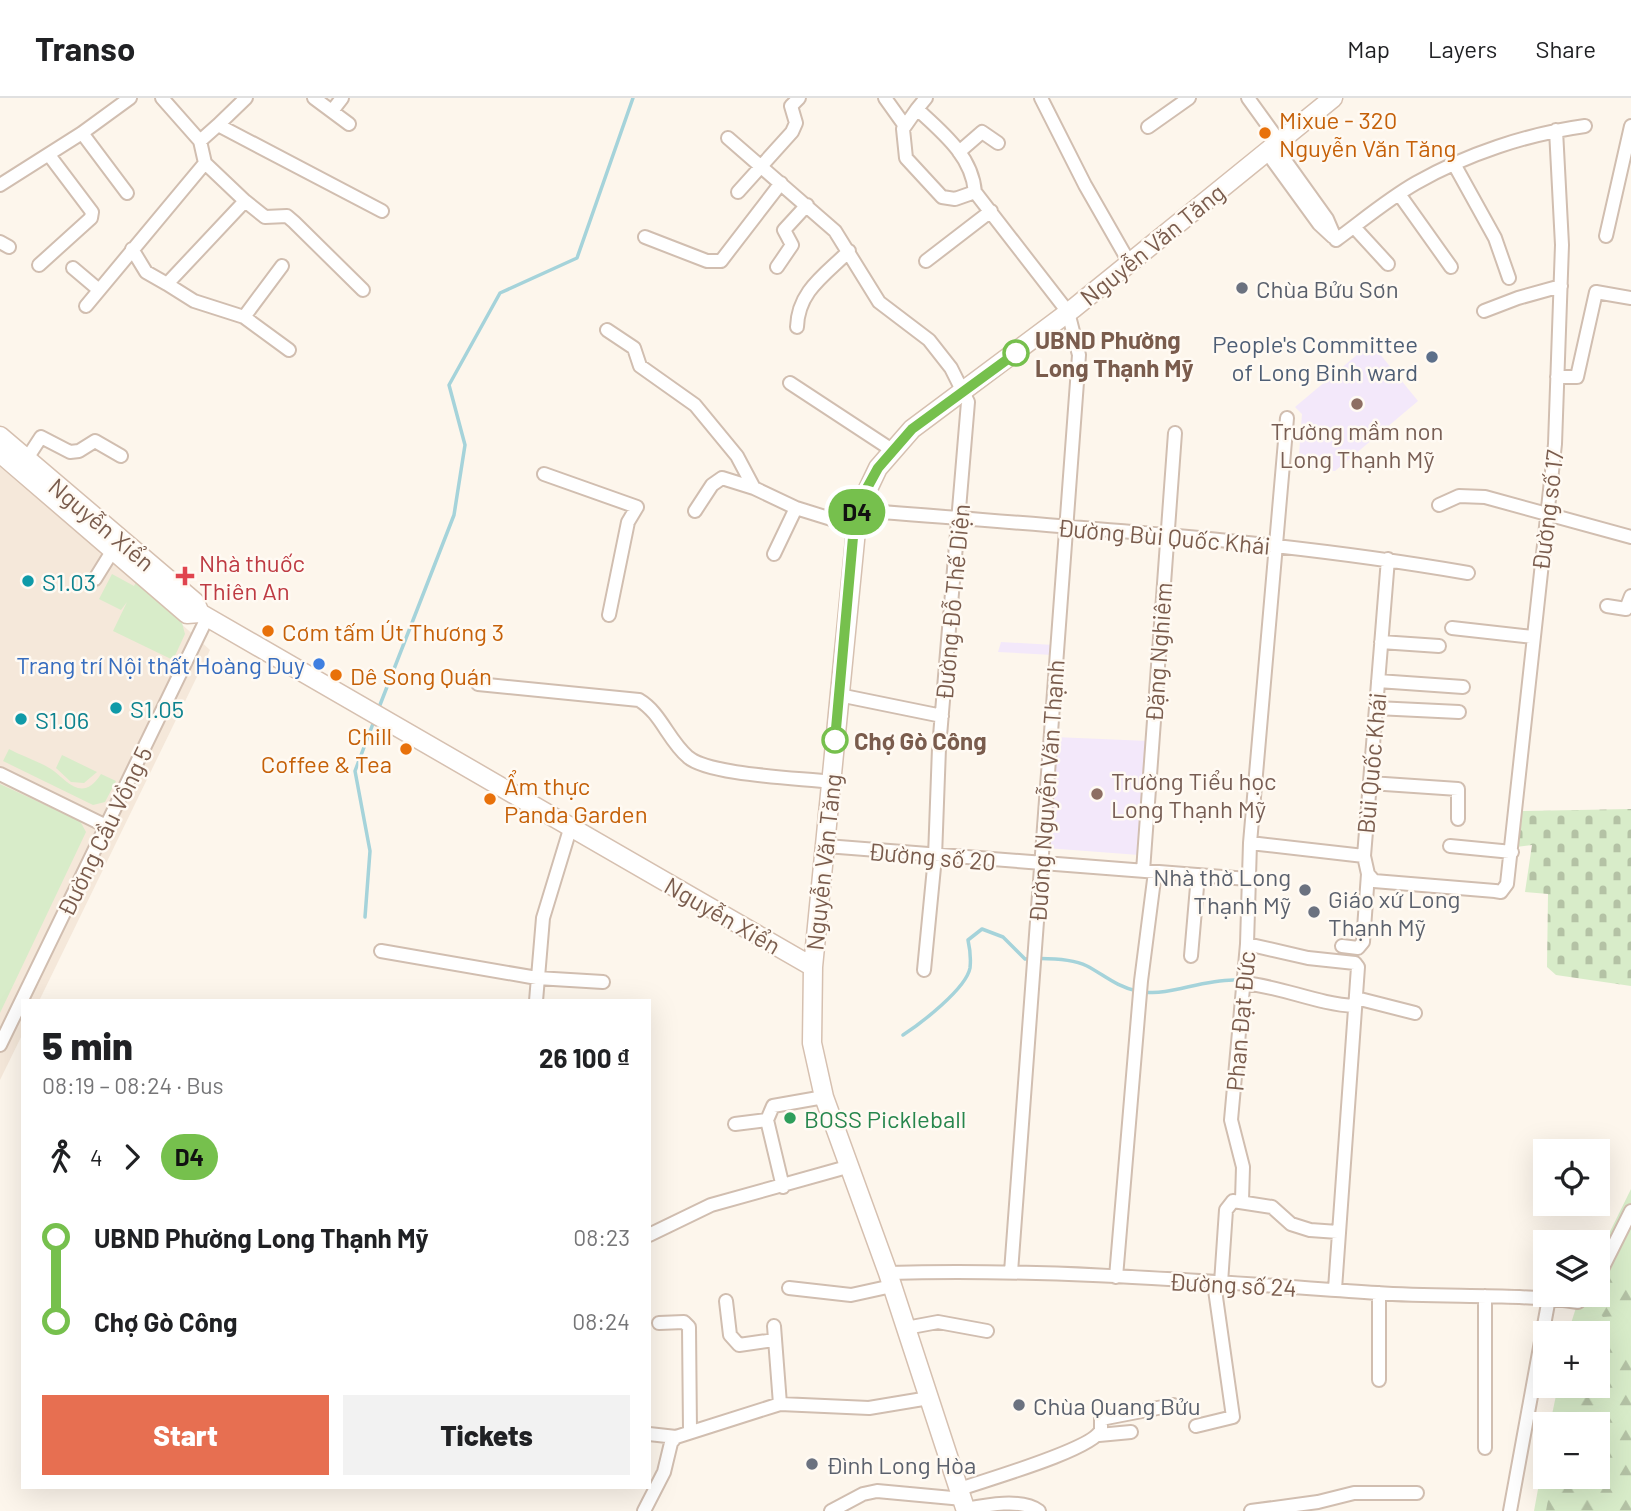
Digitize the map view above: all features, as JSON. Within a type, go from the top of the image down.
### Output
[{"type":"main road","name":"Nguyễn Văn Tăng","points":[[813,967],[856,518],[878,468],[912,429],[1068,312],[1326,100]]},
{"type":"main road","name":"Nguyễn Xiển","points":[[0,436],[195,602],[204,616]]},
{"type":"main road","name":"Nguyễn Xiển","points":[[0,453],[187,614],[204,616],[813,967]]},
{"type":"main road","points":[[813,967],[812,1043],[824,1097],[847,1167],[890,1280],[964,1502]]},
{"type":"street","points":[[0,185],[82,133],[130,98]]},
{"type":"street","points":[[162,98],[200,141],[205,163],[265,217],[287,216],[363,290]]},
{"type":"street","points":[[200,141],[246,98]]},
{"type":"street","points":[[314,98],[349,124]]},
{"type":"street","points":[[331,111],[342,98]]},
{"type":"street","points":[[738,192],[792,132],[796,123],[791,106],[799,98]]},
{"type":"street","points":[[885,98],[905,126]]},
{"type":"street","points":[[926,98],[905,126],[902,146],[905,158],[942,197],[955,199],[975,192]]},
{"type":"street","points":[[1041,98],[1085,185],[1129,262]]},
{"type":"street","points":[[1147,127],[1189,98]]},
{"type":"street","points":[[1248,98],[1319,224],[1336,240],[1399,194],[1454,164],[1556,130],[1585,126]]},
{"type":"street","points":[[917,109],[959,152],[974,174],[975,192],[1068,312]]},
{"type":"street","points":[[218,125],[382,211]]},
{"type":"street","points":[[1606,236],[1631,126]]},
{"type":"street","name":"Đường số 17","points":[[1368,874],[1374,881],[1495,891],[1504,889],[1512,852],[1555,444],[1561,286],[1556,130]]},
{"type":"street","points":[[959,152],[982,132],[998,143]]},
{"type":"street","points":[[82,133],[127,193]]},
{"type":"street","points":[[728,138],[835,231],[879,302],[929,340],[964,390]]},
{"type":"street","points":[[39,265],[91,218],[92,212],[49,155]]},
{"type":"street","points":[[86,306],[205,163]]},
{"type":"street","points":[[1454,164],[1495,238],[1509,278]]},
{"type":"street","points":[[645,237],[708,261],[722,261],[781,183]]},
{"type":"street","points":[[1399,194],[1451,267]]},
{"type":"street","points":[[167,284],[245,201]]},
{"type":"street","points":[[777,267],[792,245],[784,230],[807,205]]},
{"type":"street","points":[[926,261],[991,211]]},
{"type":"street","points":[[1354,227],[1388,264]]},
{"type":"street","points":[[132,249],[142,268],[194,301],[244,317],[289,350]]},
{"type":"street","points":[[797,327],[797,311],[802,298],[849,251]]},
{"type":"street","points":[[244,317],[282,266]]},
{"type":"street","points":[[73,268],[99,290]]},
{"type":"street","points":[[1484,311],[1561,286]]},
{"type":"street","points":[[1557,377],[1577,377],[1594,294],[1599,291],[1631,298]]},
{"type":"street","name":"Đường Nguyễn Văn Thạnh","points":[[1011,1272],[1031,966],[1079,355],[1068,312]]},
{"type":"street","points":[[607,330],[634,348],[640,366],[695,405],[737,456],[754,488]]},
{"type":"street","points":[[790,383],[892,450]]},
{"type":"street","name":"Đường Đỗ Thế Diện","points":[[924,970],[935,857],[942,716],[969,415],[964,390]]},
{"type":"street","name":"Phan Đạt Đức","points":[[1242,1200],[1243,1167],[1231,1120],[1247,944],[1250,843],[1287,418]]},
{"type":"street","name":"Đặng Nghiêm","points":[[1116,1278],[1149,871],[1166,536],[1175,433]]},
{"type":"street","points":[[26,460],[41,437],[70,452],[79,451],[95,441],[121,456]]},
{"type":"street","points":[[544,474],[637,507],[628,522],[609,615]]},
{"type":"street","name":"Đường Bùi Quốc Khái","points":[[695,511],[712,485],[722,478],[754,488],[796,508],[856,518],[959,518],[1066,527],[1276,546],[1388,559],[1468,573]]},
{"type":"street","points":[[1439,505],[1459,496],[1485,497],[1631,537]]},
{"type":"street","points":[[774,554],[796,508]]},
{"type":"street","points":[[95,579],[113,551]]},
{"type":"street","name":"Bùi Quốc Khái","points":[[1342,946],[1361,947],[1368,874],[1364,856],[1388,559]]},
{"type":"street","points":[[1607,606],[1626,610],[1631,596]]},
{"type":"street","name":"Đường Cầu Vồng 5","points":[[22,999],[204,616]]},
{"type":"street","points":[[1452,628],[1533,637]]},
{"type":"street","points":[[1381,642],[1439,646]]},
{"type":"street","points":[[1378,681],[1463,687]]},
{"type":"street","points":[[478,684],[639,700],[649,706],[672,740],[697,764],[831,782]]},
{"type":"street","points":[[839,695],[942,716]]},
{"type":"street","points":[[1376,708],[1459,712]]},
{"type":"street","points":[[0,774],[106,826]]},
{"type":"street","points":[[1370,783],[1458,789],[1458,819]]},
{"type":"street","points":[[537,999],[543,918],[571,826]]},
{"type":"street","points":[[1250,843],[1364,856]]},
{"type":"street","name":"Đường số 20","points":[[826,846],[935,857],[1248,879]]},
{"type":"street","points":[[1450,846],[1512,852]]},
{"type":"street","points":[[1191,956],[1198,875]]},
{"type":"street","points":[[1247,944],[1308,958],[1357,964],[1335,1289]]},
{"type":"street","points":[[381,951],[537,978],[604,982]]},
{"type":"street","points":[[1244,983],[1286,988],[1332,1004],[1355,1002],[1415,1013]]},
{"type":"street","name":"Đường Cầu Vồng 5","points":[[0,1045],[21,1002]]},
{"type":"street","points":[[783,1187],[767,1120],[773,1107],[824,1097]]},
{"type":"street","points":[[735,1124],[767,1120]]},
{"type":"street","points":[[651,1234],[711,1205],[847,1167]]},
{"type":"street","points":[[1196,1426],[1233,1417],[1217,1283],[1226,1210],[1233,1201],[1242,1200],[1272,1207],[1291,1224],[1310,1230],[1338,1232]]},
{"type":"street","points":[[1610,1253],[1631,1211]]},
{"type":"street","name":"Đường số 24","points":[[789,1288],[851,1295],[890,1280],[1011,1272],[1379,1293],[1533,1298]]},
{"type":"street","points":[[1379,1293],[1379,1380]]},
{"type":"street","points":[[1485,1296],[1485,1448]]},
{"type":"street","points":[[726,1301],[730,1335],[739,1345],[774,1340]]},
{"type":"street","points":[[1510,1511],[1547,1307]]},
{"type":"street","points":[[659,1323],[684,1322],[688,1328],[690,1431]]},
{"type":"street","points":[[906,1328],[938,1322],[987,1331]]},
{"type":"street","points":[[774,1326],[780,1404]]},
{"type":"street","points":[[644,1511],[664,1472],[671,1443],[676,1437],[690,1431],[780,1404],[869,1408],[929,1398]]},
{"type":"street","points":[[1099,1435],[1101,1419],[1173,1405]]},
{"type":"street","points":[[964,1502],[1099,1435],[1131,1432]]},
{"type":"street","points":[[651,1434],[676,1437]]},
{"type":"street","points":[[831,1511],[863,1494],[877,1490],[964,1502],[1002,1502],[1031,1506],[1039,1511]]},
{"type":"street","points":[[1250,1511],[1318,1502],[1354,1493],[1417,1493]]},
{"type":"shaded area","name":"Trường mầm non Long Thạnh Mỹ","points":[[1371,343],[1418,401],[1335,471],[1298,468],[1302,414],[1295,407]]},
{"type":"shaded area","points":[[0,459],[210,650],[40,999],[21,999],[21,1037],[0,1080]]},
{"type":"shaded area","points":[[1001,642],[1054,645],[1053,655],[998,652]]},
{"type":"shaded area","name":"Trường Tiểu học Long Thạnh Mỹ","points":[[1054,737],[1149,741],[1139,855],[1046,848]]},
{"type":"green space","points":[[112,574],[134,586],[136,582],[182,623],[185,634],[173,660],[113,631],[127,602],[121,610],[99,599]]},
{"type":"green space","points":[[9,749],[41,763],[81,789],[94,783],[101,774],[116,781],[105,802],[93,805],[3,761]]},
{"type":"green space","points":[[62,755],[97,772],[84,783],[71,782],[56,768]]},
{"type":"green space","points":[[0,784],[80,821],[86,832],[0,1013]]},
{"type":"green space","points":[[1631,809],[1631,986],[1556,975],[1547,967],[1548,894],[1525,892],[1532,845],[1516,847],[1522,811]]},
{"type":"green space","points":[[1631,1189],[1631,1511],[1534,1511],[1538,1489],[1610,1489],[1610,1412],[1553,1412],[1555,1398],[1610,1398],[1610,1321],[1572,1321],[1576,1307],[1610,1307],[1610,1232]]},
{"type":"green space","points":[[1615,1265],[1625,1282],[1631,1284],[1631,1315],[1603,1317],[1594,1307],[1610,1307],[1610,1274]]},
{"type":"green space","points":[[1631,1336],[1631,1511],[1546,1511],[1550,1489],[1610,1489],[1610,1412],[1567,1412],[1569,1398],[1610,1398],[1610,1344]]},
{"type":"waterway","points":[[378,710],[454,515],[465,445],[449,385],[500,293],[577,258],[633,98]]},
{"type":"waterway","points":[[365,917],[370,851],[355,771],[374,721]]},
{"type":"waterway","points":[[903,1035],[931,1015],[960,986],[970,968],[968,940],[982,929],[1003,937],[1025,959],[1073,961],[1117,984],[1137,991]]},
{"type":"waterway","points":[[1145,992],[1164,992],[1235,980]]},
{"type":"bus line","name":"D4","points":[[835,740],[854,526],[867,488],[878,468],[912,429],[1016,353]]},
{"type":"place","name":"Mixue - 320 Nguyễn Văn Tăng","points":[[1265,133]]},
{"type":"place","name":"Chùa Bửu Sơn","points":[[1242,288]]},
{"type":"place","name":"UBND Phường Long Thạnh Mỹ","points":[[1016,353]]},
{"type":"place","name":"People's Committee of Long Binh ward","points":[[1432,357]]},
{"type":"place","name":"Trường mầm non Long Thạnh Mỹ","points":[[1357,404]]},
{"type":"place","name":"Nhà thuốc Thiên An","points":[[185,576]]},
{"type":"place","name":"S1.03","points":[[28,581]]},
{"type":"place","name":"Cơm tấm Út Thương 3","points":[[268,631]]},
{"type":"place","name":"Trang trí Nội thất Hoàng Duy","points":[[319,664]]},
{"type":"place","name":"Dê Song Quán","points":[[336,675]]},
{"type":"place","name":"S1.05","points":[[116,708]]},
{"type":"place","name":"S1.06","points":[[21,719]]},
{"type":"place","name":"Chợ Gò Công","points":[[835,740]]},
{"type":"place","name":"Chill Coffee & Tea","points":[[406,749]]},
{"type":"place","name":"Trường Tiểu học Long Thạnh Mỹ","points":[[1097,794]]},
{"type":"place","name":"Ẩm thực Panda Garden","points":[[490,799]]},
{"type":"place","name":"Nhà thờ Long Thạnh Mỹ","points":[[1305,890]]},
{"type":"place","name":"Giáo xứ Long Thạnh Mỹ","points":[[1314,912]]},
{"type":"place","name":"BOSS Pickleball","points":[[790,1118]]},
{"type":"place","name":"Chùa Quang Bửu","points":[[1019,1405]]},
{"type":"place","name":"Đình Long Hòa","points":[[812,1464]]}]
